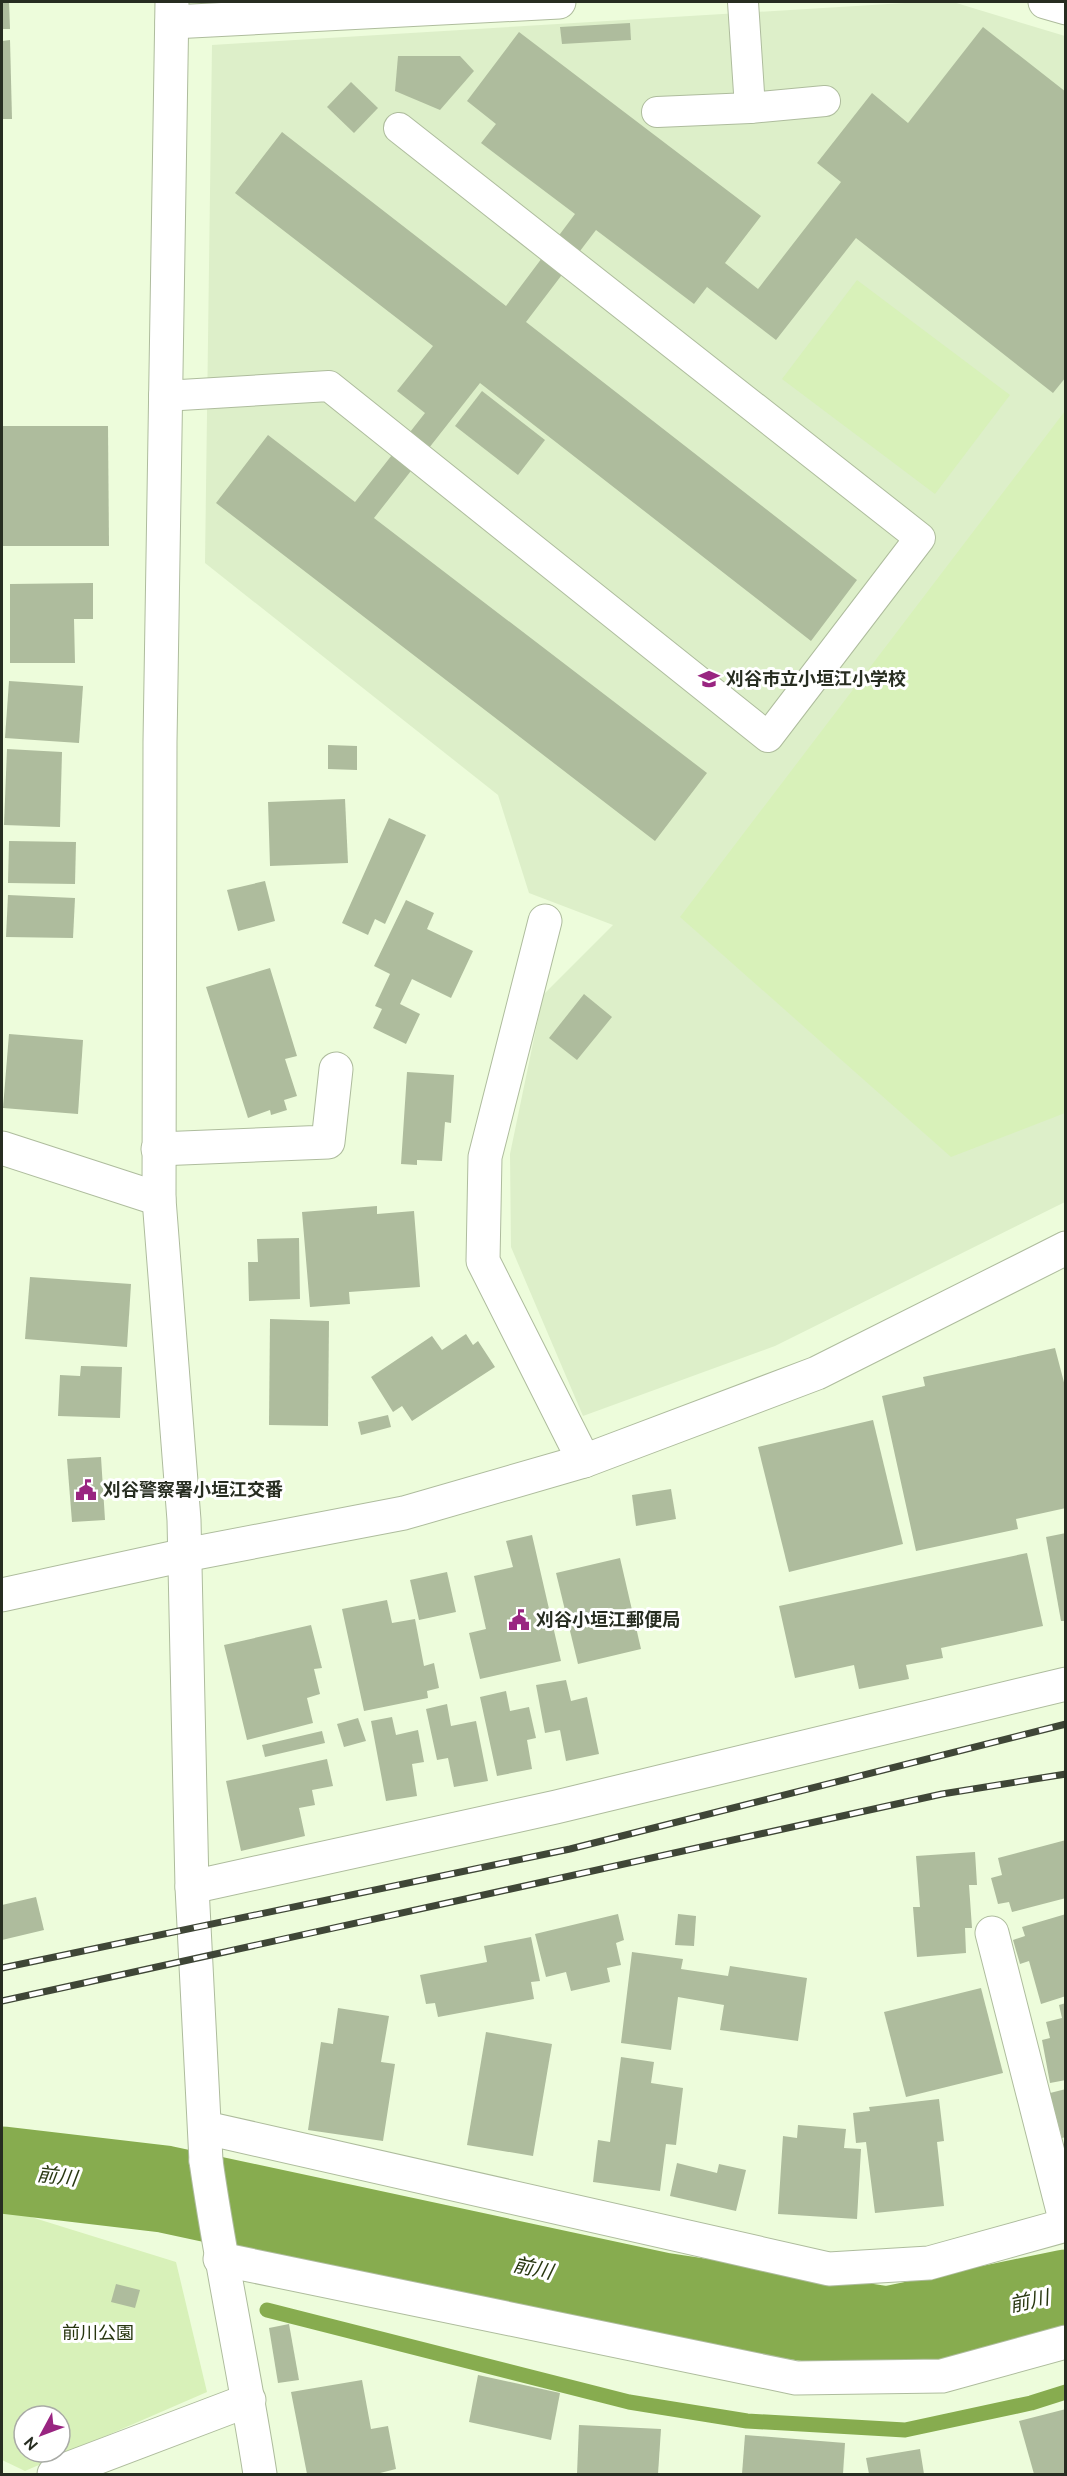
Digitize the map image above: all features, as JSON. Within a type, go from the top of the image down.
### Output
[{"type":"street","points":[[260,2475],[249,2400],[220,2259],[206,2161],[192,1887],[186,1555],[159,1199],[164,396],[172,12],[559,2]]},
{"type":"street","points":[[1045,2],[1065,8]]},
{"type":"street","points":[[545,921],[485,1157],[483,1261],[584,1461]]},
{"type":"street","points":[[158,1149],[328,1142],[336,1069]]},
{"type":"street","points":[[2,1148],[159,1199]]},
{"type":"street","points":[[2,1595],[186,1555],[404,1513],[584,1461],[817,1373],[1065,1248]]},
{"type":"street","points":[[192,1887],[556,1807],[1065,1684]]},
{"type":"street","points":[[206,2128],[829,2269],[929,2263],[1065,2224],[992,1933]]},
{"type":"street","points":[[220,2259],[796,2378],[942,2376],[1065,2342]]},
{"type":"street","points":[[54,2475],[249,2400]]},
{"type":"lane","points":[[743,2],[750,108]]},
{"type":"lane","points":[[657,112],[750,108],[825,100]]},
{"type":"lane","points":[[164,396],[329,386],[768,737],[921,538],[399,128]]},
{"type":"shaded area","name":"刈谷市立小垣江小学校","points":[[921,2],[953,2],[1065,36],[1065,1202],[775,1346],[583,1416],[511,1247],[510,1154],[543,995],[613,925],[529,893],[498,795],[205,563],[212,45]]},
{"type":"green space","points":[[857,280],[1010,395],[935,494],[782,379]]},
{"type":"green space","points":[[1065,411],[1065,1113],[951,1157],[680,917]]},
{"type":"green space","name":"前川公園","points":[[2,2208],[176,2262],[207,2392],[72,2451],[72,2404],[12,2404],[12,2464],[41,2464],[25,2471],[2,2460]]},
{"type":"building","points":[[2,2],[9,2],[10,29],[2,29]]},
{"type":"building","points":[[630,23],[631,40],[562,44],[560,27]]},
{"type":"building","points":[[983,27],[1066,92],[1066,377],[1053,393],[856,238],[776,340],[707,287],[694,304],[596,230],[526,322],[857,580],[811,641],[480,383],[374,518],[707,773],[655,841],[216,503],[268,435],[355,502],[425,413],[397,391],[433,346],[235,193],[282,132],[506,306],[575,214],[481,143],[496,124],[467,101],[519,32],[761,216],[725,263],[758,289],[841,182],[817,163],[872,93],[908,123]]},
{"type":"building","points":[[10,40],[12,119],[2,119],[2,41]]},
{"type":"building","points":[[398,56],[460,56],[474,71],[440,110],[395,91]]},
{"type":"building","points":[[351,82],[378,108],[354,133],[327,107]]},
{"type":"building","points":[[482,391],[545,440],[518,475],[455,426]]},
{"type":"building","points":[[2,426],[108,426],[109,546],[2,546]]},
{"type":"building","points":[[93,583],[93,619],[74,619],[75,663],[10,663],[10,584]]},
{"type":"building","points":[[9,681],[83,686],[79,743],[5,738]]},
{"type":"building","points":[[328,745],[357,746],[357,770],[328,769]]},
{"type":"building","points":[[7,749],[62,752],[60,827],[4,825]]},
{"type":"building","points":[[345,799],[348,863],[270,866],[268,802]]},
{"type":"building","points":[[389,818],[426,835],[385,924],[375,919],[368,935],[342,923]]},
{"type":"building","points":[[9,841],[76,842],[75,884],[8,883]]},
{"type":"building","points":[[265,881],[275,921],[238,931],[227,890]]},
{"type":"building","points":[[8,895],[75,898],[73,938],[6,937]]},
{"type":"building","points":[[406,900],[434,913],[427,929],[473,951],[451,998],[412,979],[400,1004],[420,1014],[406,1044],[373,1028],[382,1009],[375,1006],[390,974],[374,966]]},
{"type":"building","points":[[270,968],[297,1056],[285,1059],[297,1096],[284,1100],[287,1110],[271,1115],[270,1110],[248,1118],[206,987]]},
{"type":"building","points":[[584,994],[612,1017],[577,1060],[549,1038]]},
{"type":"building","points":[[9,1034],[83,1040],[78,1114],[3,1108]]},
{"type":"building","points":[[407,1072],[454,1075],[451,1123],[445,1122],[442,1161],[417,1160],[417,1165],[401,1164]]},
{"type":"building","points":[[377,1206],[377,1214],[414,1211],[420,1287],[349,1292],[350,1304],[310,1307],[302,1212]]},
{"type":"building","points":[[299,1238],[300,1299],[249,1301],[248,1262],[258,1262],[257,1239]]},
{"type":"building","points":[[30,1277],[131,1284],[127,1347],[25,1339]]},
{"type":"building","points":[[270,1319],[329,1321],[328,1426],[269,1425]]},
{"type":"building","points":[[466,1334],[473,1345],[478,1341],[495,1367],[412,1421],[402,1406],[393,1412],[371,1377],[432,1336],[442,1350]]},
{"type":"building","points":[[1055,1348],[1066,1390],[1066,1508],[1016,1519],[1018,1529],[916,1551],[882,1396],[925,1386],[923,1377]]},
{"type":"building","points":[[81,1366],[122,1367],[120,1418],[58,1416],[60,1375],[80,1376]]},
{"type":"building","points":[[388,1415],[391,1427],[361,1435],[358,1422]]},
{"type":"building","points":[[873,1420],[903,1544],[789,1572],[758,1447]]},
{"type":"building","points":[[101,1457],[105,1520],[72,1522],[67,1459]]},
{"type":"building","points":[[671,1489],[676,1519],[636,1526],[632,1495]]},
{"type":"building","points":[[1066,1533],[1066,1621],[1061,1621],[1046,1537]]},
{"type":"building","points":[[532,1535],[561,1661],[480,1679],[469,1633],[486,1629],[474,1576],[513,1567],[506,1541]]},
{"type":"building","points":[[1027,1553],[1043,1626],[941,1648],[943,1658],[906,1665],[909,1679],[859,1689],[854,1665],[795,1678],[779,1606]]},
{"type":"building","points":[[620,1558],[641,1649],[578,1664],[556,1573]]},
{"type":"building","points":[[447,1572],[456,1612],[419,1620],[410,1580]]},
{"type":"building","points":[[387,1600],[392,1623],[415,1619],[424,1666],[434,1663],[439,1688],[427,1691],[428,1698],[364,1711],[342,1609]]},
{"type":"building","points":[[311,1625],[322,1668],[314,1669],[320,1694],[307,1698],[313,1723],[247,1740],[224,1645]]},
{"type":"building","points":[[566,1680],[571,1701],[587,1697],[599,1754],[566,1761],[560,1730],[545,1733],[536,1685]]},
{"type":"building","points":[[506,1691],[510,1711],[529,1707],[536,1738],[527,1740],[532,1769],[497,1776],[480,1697]]},
{"type":"building","points":[[447,1704],[451,1726],[476,1721],[488,1781],[454,1787],[448,1758],[437,1760],[426,1709]]},
{"type":"building","points":[[392,1717],[396,1735],[418,1730],[424,1762],[412,1764],[417,1796],[386,1801],[371,1721]]},
{"type":"building","points":[[358,1718],[366,1741],[344,1747],[337,1724]]},
{"type":"building","points":[[322,1731],[325,1743],[265,1757],[262,1745]]},
{"type":"building","points":[[327,1759],[333,1786],[312,1790],[315,1805],[299,1808],[305,1836],[241,1851],[226,1781]]},
{"type":"building","points":[[1066,1840],[1066,1898],[1012,1912],[1009,1902],[998,1904],[991,1878],[1002,1875],[998,1858]]},
{"type":"building","points":[[975,1852],[977,1885],[969,1885],[972,1928],[965,1928],[966,1953],[917,1957],[913,1907],[920,1907],[916,1856]]},
{"type":"building","points":[[36,1897],[44,1930],[2,1940],[2,1905]]},
{"type":"building","points":[[618,1914],[624,1940],[616,1943],[621,1965],[607,1968],[610,1982],[571,1991],[566,1972],[546,1977],[535,1934]]},
{"type":"building","points":[[678,1914],[696,1916],[694,1946],[675,1945]]},
{"type":"building","points":[[1066,1914],[1066,1996],[1041,2004],[1029,1961],[1020,1964],[1013,1940],[1025,1936],[1022,1927]]},
{"type":"building","points":[[531,1937],[540,1981],[531,1982],[534,1999],[438,2017],[435,2003],[426,2004],[420,1975],[487,1962],[484,1946]]},
{"type":"building","points":[[632,1952],[683,1959],[681,1969],[728,1976],[730,1966],[807,1978],[798,2041],[720,2030],[724,2005],[678,1997],[671,2050],[621,2043]]},
{"type":"building","points":[[981,1988],[1003,2073],[906,2097],[884,2012]]},
{"type":"building","points":[[1066,2003],[1066,2080],[1050,2083],[1042,2040],[1050,2038],[1046,2022],[1062,2018],[1059,2005]]},
{"type":"building","points":[[338,2008],[389,2016],[381,2062],[395,2064],[383,2141],[308,2130],[321,2042],[333,2044]]},
{"type":"building","points":[[486,2032],[552,2044],[533,2156],[467,2145]]},
{"type":"building","points":[[621,2057],[654,2062],[651,2083],[683,2088],[676,2145],[666,2144],[660,2191],[593,2182],[598,2140],[610,2142]]},
{"type":"building","points":[[1066,2089],[1066,2137],[1062,2138],[1050,2093]]},
{"type":"building","points":[[939,2099],[944,2141],[937,2142],[944,2206],[875,2213],[866,2142],[856,2143],[853,2113],[870,2111],[869,2107]]},
{"type":"building","points":[[798,2125],[846,2129],[844,2148],[861,2149],[857,2219],[778,2214],[783,2136],[797,2138]]},
{"type":"building","points":[[677,2163],[717,2173],[719,2164],[746,2170],[736,2211],[670,2196]]},
{"type":"building","points":[[116,2284],[140,2290],[135,2308],[111,2302]]},
{"type":"building","points":[[289,2324],[299,2380],[278,2383],[269,2328]]},
{"type":"building","points":[[478,2375],[560,2393],[551,2440],[469,2422]]},
{"type":"building","points":[[362,2380],[371,2429],[388,2426],[396,2469],[376,2474],[307,2474],[291,2392]]},
{"type":"building","points":[[1066,2409],[1066,2474],[1034,2474],[1019,2421]]},
{"type":"building","points":[[579,2425],[661,2429],[658,2474],[577,2474]]},
{"type":"building","points":[[745,2435],[845,2443],[843,2474],[742,2474]]},
{"type":"building","points":[[920,2449],[924,2474],[869,2474],[866,2458]]},
{"type":"waterway","name":"前川","points":[[2,2170],[164,2189],[662,2296],[887,2330],[1066,2293]]},
{"type":"waterway","points":[[267,2310],[629,2402],[747,2421],[905,2430],[1031,2403],[1066,2392]]},
{"type":"railway","points":[[2,1968],[570,1849],[1066,1724]]},
{"type":"railway","points":[[2,2001],[942,1794],[1066,1774]]},
{"type":"place","name":"刈谷市立小垣江小学校","points":[[709,679]]},
{"type":"place","name":"刈谷警察署小垣江交番","points":[[86,1490]]},
{"type":"place","name":"刈谷小垣江郵便局","points":[[519,1620]]}]
